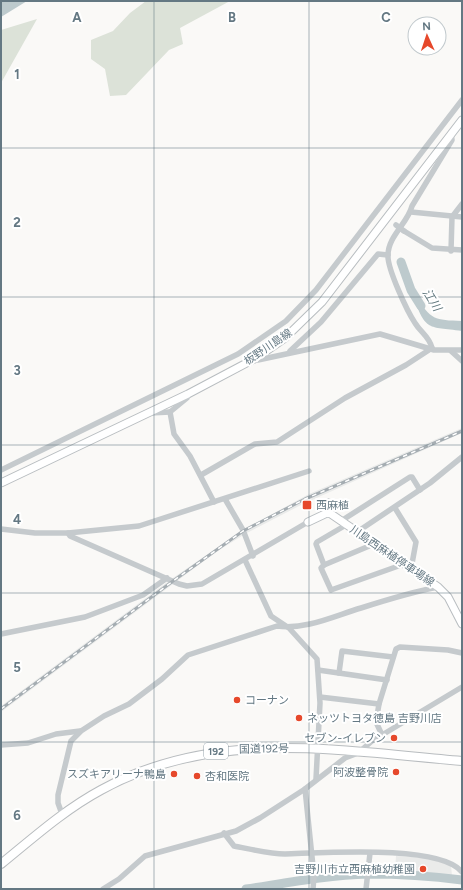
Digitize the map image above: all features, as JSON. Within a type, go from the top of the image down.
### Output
[{"type":"highway","name":"国道192号","points":[[1,864],[62,814],[101,790],[126,778],[194,756],[258,748],[317,750],[462,761]]},
{"type":"main road","name":"板野川島線","points":[[1,484],[188,394],[256,358],[285,338],[310,316],[387,219],[462,120]]},
{"type":"main road","name":"川島西麻植停車場線","points":[[331,514],[438,587],[448,597],[462,624]]},
{"type":"main road","points":[[308,522],[322,515],[331,514]]},
{"type":"street","points":[[1,470],[238,354],[286,321],[316,290],[462,100]]},
{"type":"street","points":[[432,348],[430,341],[412,319],[390,268],[388,255],[391,241],[410,212],[412,206],[452,140],[451,133]]},
{"type":"street","points":[[451,251],[452,217],[462,204]]},
{"type":"street","points":[[410,212],[462,217]]},
{"type":"street","points":[[387,219],[432,248],[451,251],[462,250]]},
{"type":"street","points":[[288,353],[304,340],[321,322],[378,254],[388,255]]},
{"type":"street","points":[[256,358],[258,360],[380,334],[432,348],[451,351],[462,350]]},
{"type":"street","points":[[201,475],[255,444],[277,442],[345,398],[406,365],[430,351],[432,348]]},
{"type":"street","points":[[451,351],[462,361]]},
{"type":"street","points":[[148,412],[170,412],[187,398],[188,394]]},
{"type":"street","points":[[170,412],[174,434],[190,456],[214,502]]},
{"type":"street","points":[[357,532],[395,508],[462,457]]},
{"type":"street","points":[[1,529],[35,533],[68,533],[139,526],[309,471]]},
{"type":"street","points":[[324,565],[316,544],[317,542],[410,477],[412,477],[420,490]]},
{"type":"street","points":[[225,499],[243,530],[253,556]]},
{"type":"street","points":[[328,501],[331,514]]},
{"type":"street","points":[[395,508],[416,542],[411,569]]},
{"type":"street","points":[[68,533],[70,536],[183,586],[202,584],[253,556],[308,522]]},
{"type":"street","points":[[374,544],[324,565],[321,568],[330,590],[404,564]]},
{"type":"street","points":[[245,560],[272,616],[289,628],[317,659],[320,697],[316,780]]},
{"type":"street","points":[[1,634],[85,616],[143,595],[167,578]]},
{"type":"street","points":[[62,814],[58,803],[58,794],[71,741],[81,731],[104,716],[129,704],[162,679],[188,655],[205,648],[277,626],[289,628],[306,625],[387,600],[438,587]]},
{"type":"street","points":[[382,735],[376,722],[379,704],[396,649],[400,647],[448,650],[462,653]]},
{"type":"street","points":[[339,673],[342,651],[393,657]]},
{"type":"street","points":[[318,670],[387,680]]},
{"type":"street","points":[[103,889],[119,879],[145,856],[236,830],[260,818],[346,758],[358,753],[382,735],[462,686]]},
{"type":"street","points":[[320,697],[379,704]]},
{"type":"street","points":[[1,745],[28,743],[56,734],[81,731]]},
{"type":"street","points":[[305,788],[314,887]]},
{"type":"street","points":[[224,833],[234,846],[284,854],[311,852],[370,853],[430,857],[457,866],[462,872]]},
{"type":"street","points":[[366,889],[370,853]]},
{"type":"shaded area","points":[[1,1],[27,1],[1,17]]},
{"type":"shaded area","points":[[146,1],[230,1],[180,28],[183,44],[169,50],[126,95],[110,96],[105,69],[91,59],[91,40],[113,31],[130,13]]},
{"type":"shaded area","points":[[37,19],[1,83],[1,30]]},
{"type":"shaded area","points":[[417,296],[426,310],[434,317],[445,320],[462,321],[462,331],[435,327],[425,322],[413,297]]},
{"type":"shaded area","points":[[462,428],[462,433],[312,500],[313,505],[304,510],[301,505],[245,534],[216,552],[1,712],[1,706],[170,580],[243,530],[309,494]]},
{"type":"shaded area","name":"吉野川市立西麻植幼稚園","points":[[396,856],[427,858],[451,865],[452,876],[395,873]]},
{"type":"waterway","name":"江川","points":[[401,262],[411,290],[421,306]]},
{"type":"waterway","points":[[246,889],[322,878],[368,874],[439,877],[462,880]]},
{"type":"railway","points":[[1,709],[243,531],[305,499],[462,431]]},
{"type":"place","name":"西麻植","points":[[307,505]]},
{"type":"place","name":"コーナン","points":[[237,700]]},
{"type":"place","name":"ネッツトヨタ徳島 吉野川店","points":[[299,718]]},
{"type":"place","name":"セブン-イレブン","points":[[394,738]]},
{"type":"place","name":"阿波整骨院","points":[[396,772]]},
{"type":"place","name":"スズキアリーナ鴨島","points":[[174,774]]},
{"type":"place","name":"杏和医院","points":[[197,776]]},
{"type":"place","name":"吉野川市立西麻植幼稚園","points":[[423,869]]}]
